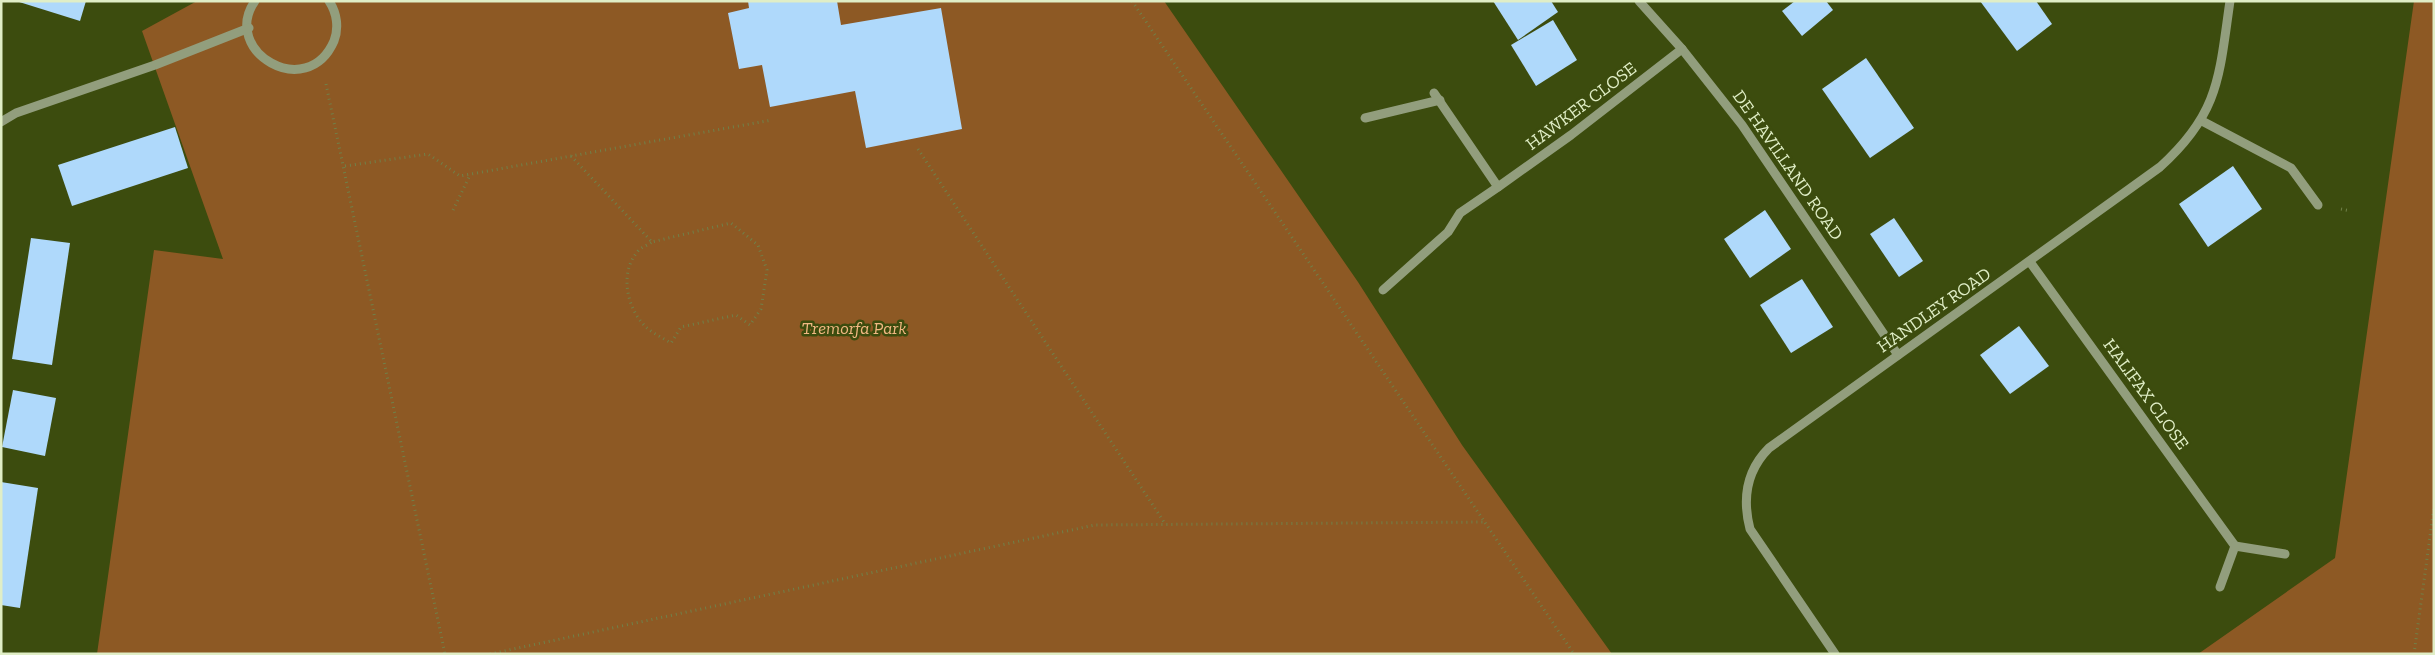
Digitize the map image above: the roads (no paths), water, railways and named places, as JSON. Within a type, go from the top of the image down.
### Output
[{"type":"street","points":[[255,1],[251,7],[249,37],[256,50],[266,61],[279,68],[301,69],[321,60],[330,49],[336,36],[337,21],[329,1]]},
{"type":"street","name":"DE HAVILLAND ROAD","points":[[1639,1],[1682,49],[1742,125],[1898,355]]},
{"type":"street","name":"HANDLEY ROAD","points":[[1835,654],[1750,528],[1745,511],[1746,494],[1753,470],[1759,459],[1769,448],[2030,262],[2160,167],[2180,150],[2202,120],[2216,89],[2230,1]]},
{"type":"street","points":[[1,122],[16,114],[154,65],[249,28]]},
{"type":"street","name":"HAWKER CLOSE","points":[[1383,290],[1448,232],[1460,213],[1571,135],[1682,49]]},
{"type":"street","points":[[1365,118],[1437,97],[1498,187]]},
{"type":"street","points":[[2202,120],[2291,168],[2318,205]]},
{"type":"street","name":"HALIFAX CLOSE","points":[[2030,262],[2235,546]]},
{"type":"street","points":[[2220,587],[2235,546],[2285,554]]},
{"type":"park label","name":"Tremorfa Park","points":[[854,328]]}]
